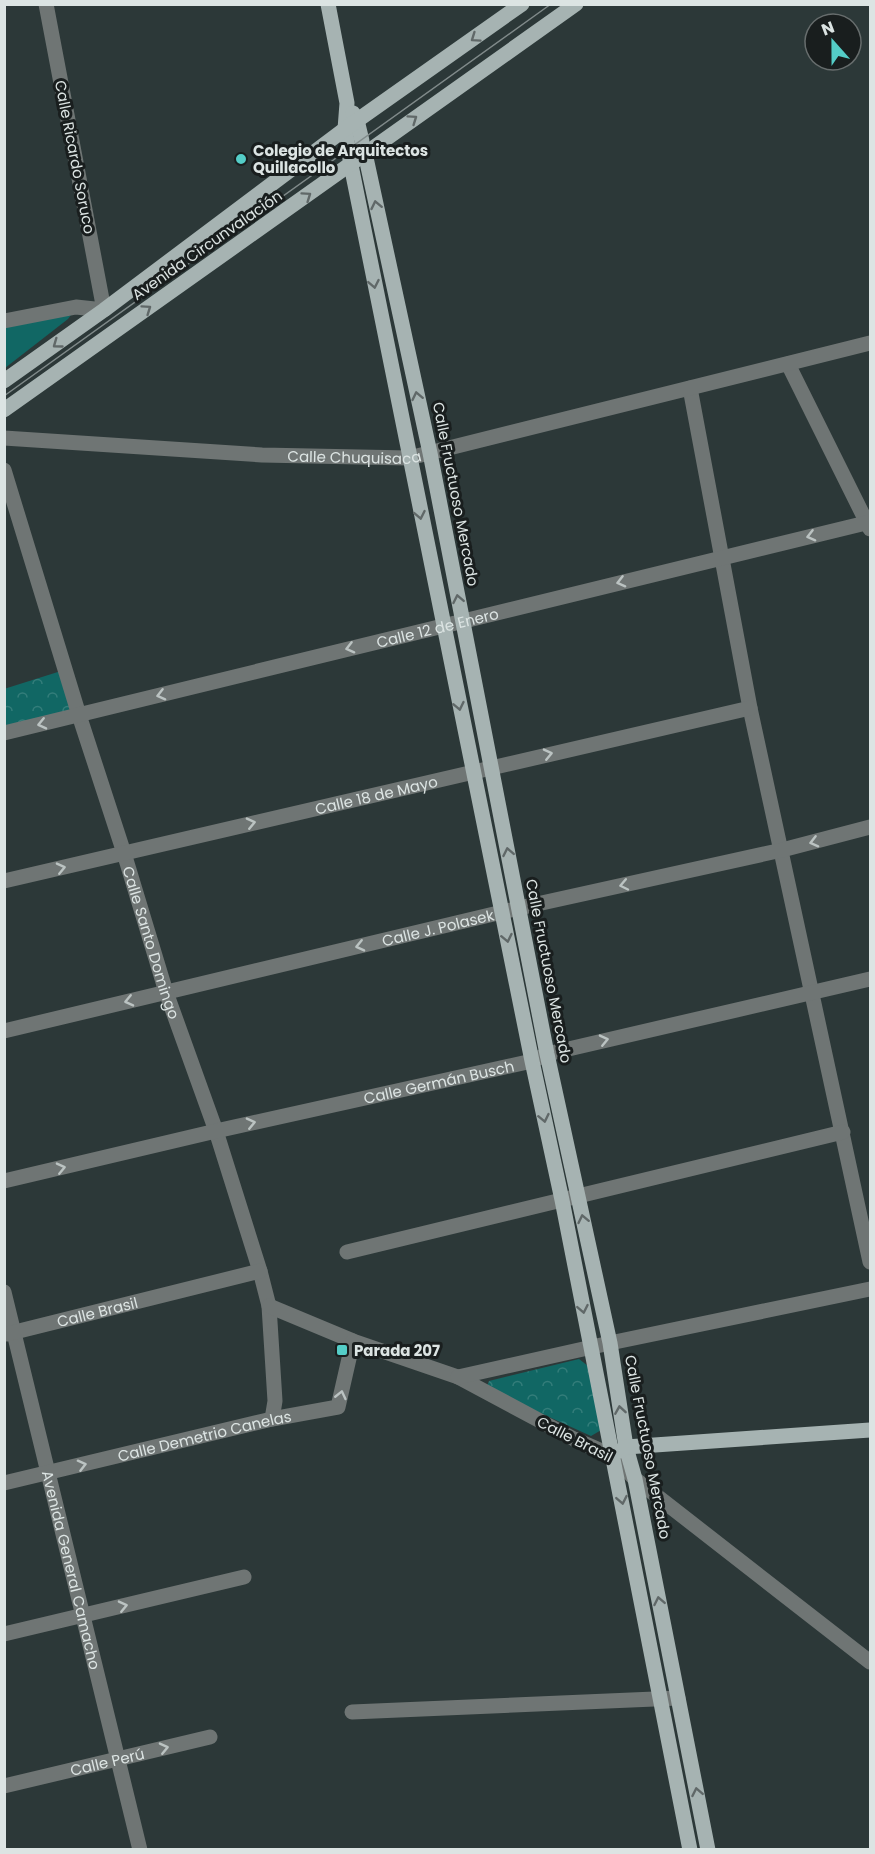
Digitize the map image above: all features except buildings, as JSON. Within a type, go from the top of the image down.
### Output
[{"type":"main road","name":"Calle Fructuoso Mercado","points":[[328,4],[351,124],[351,165],[472,771],[562,1200],[690,1850]]},
{"type":"main road","name":"Avenida Circunvalación","points":[[4,381],[104,310],[351,124],[522,4]]},
{"type":"main road","name":"Avenida Circunvalación","points":[[4,410],[351,165],[363,147],[576,4]]},
{"type":"main road","name":"Calle Fructuoso Mercado","points":[[351,124],[363,147],[430,453],[547,1054],[610,1343],[626,1447],[635,1479],[708,1850]]},
{"type":"main road","points":[[613,1456],[626,1447],[870,1430]]},
{"type":"street","name":"Calle Ricardo Soruco","points":[[46,4],[104,310]]},
{"type":"street","points":[[4,321],[76,307],[104,310]]},
{"type":"street","name":"Calle Chuquisaca","points":[[4,438],[262,455],[409,458],[870,343]]},
{"type":"street","points":[[788,364],[869,524]]},
{"type":"street","points":[[690,388],[750,708],[870,1262]]},
{"type":"street","name":"Calle Santo Domingo","points":[[4,470],[166,992],[216,1131],[260,1271],[269,1306],[275,1401],[272,1419]]},
{"type":"street","name":"Calle 12 de Enero","points":[[4,733],[869,524]]},
{"type":"street","name":"Calle 18 de Mayo","points":[[4,881],[750,708]]},
{"type":"street","name":"Calle J. Polasek","points":[[4,1031],[519,908],[782,850],[870,827]]},
{"type":"street","name":"Calle Germán Busch","points":[[4,1181],[532,1061],[547,1054],[870,979]]},
{"type":"street","points":[[347,1252],[843,1132]]},
{"type":"street","name":"Calle Brasil","points":[[9,1333],[260,1271]]},
{"type":"street","points":[[458,1377],[870,1289]]},
{"type":"street","name":"Avenida General Camacho","points":[[4,1292],[9,1333],[48,1473],[140,1850]]},
{"type":"street","name":"Calle Brasil","points":[[269,1306],[354,1341],[458,1377],[574,1439],[613,1456],[635,1479],[870,1662]]},
{"type":"street","name":"Calle Demetrio Canelas","points":[[4,1484],[272,1419],[338,1407],[354,1341]]},
{"type":"street","points":[[4,1634],[244,1577]]},
{"type":"street","points":[[352,1712],[659,1697],[678,1698]]},
{"type":"street","name":"Calle Perú","points":[[4,1786],[210,1737]]},
{"type":"green space","points":[[71,315],[68,319],[5,368],[5,323]]},
{"type":"green space","points":[[61,671],[72,708],[66,712],[5,727],[4,689]]},
{"type":"green space","points":[[579,1359],[588,1366],[603,1429],[591,1436],[490,1390],[487,1386],[489,1381]]},
{"type":"tram line","points":[[4,396],[551,4]]},
{"type":"place","name":"Colegio de Arquitectos Quillacollo","points":[[241,159]]},
{"type":"place","name":"Parada 207","points":[[342,1350]]}]
